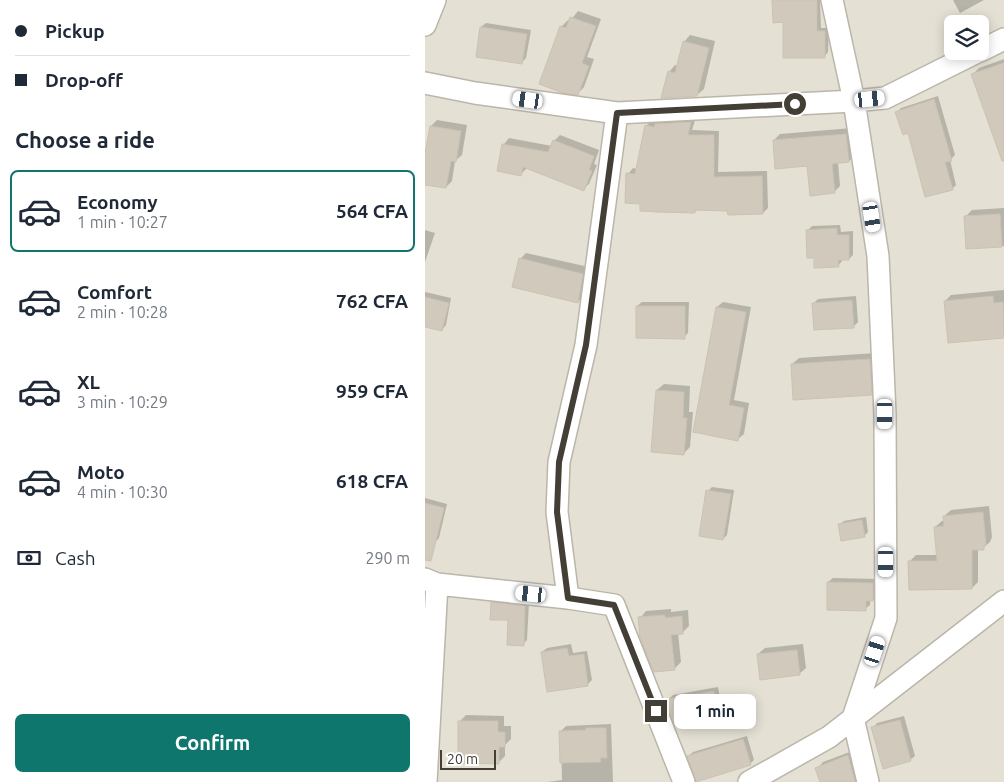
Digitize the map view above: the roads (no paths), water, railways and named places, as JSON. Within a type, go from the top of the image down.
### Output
[{"type":"street","points":[[425,25],[435,0]]},
{"type":"street","points":[[832,0],[854,101],[878,256],[885,414],[886,618],[853,718],[868,782]]},
{"type":"street","points":[[989,46],[1004,39]]},
{"type":"street","points":[[425,83],[475,93],[617,113],[885,98],[961,60]]},
{"type":"street","points":[[568,598],[557,512],[559,462],[586,345],[617,113]]},
{"type":"street","points":[[426,782],[431,581],[614,605],[684,782]]},
{"type":"street","points":[[749,782],[829,737],[1004,601]]}]
